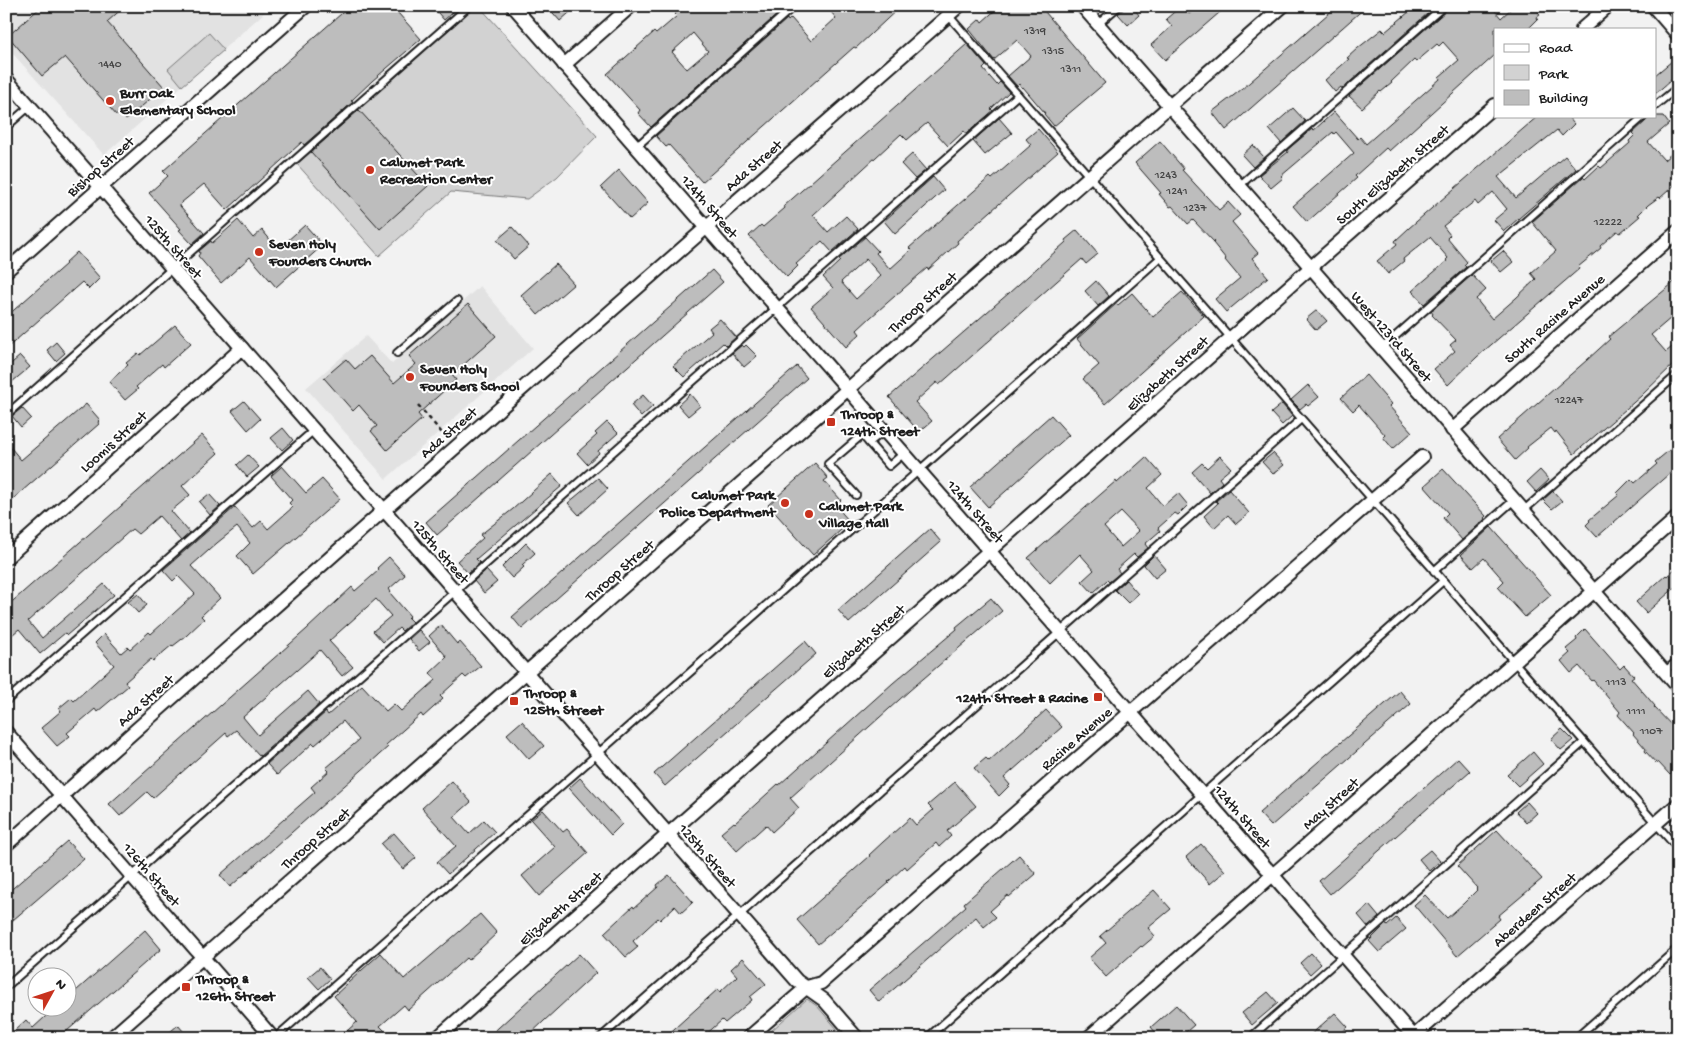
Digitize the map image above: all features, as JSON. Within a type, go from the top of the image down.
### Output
[{"type":"street","name":"Bishop Street","points":[[6,271],[306,6]]},
{"type":"street","name":"124th Street","points":[[513,6],[1414,1037]]},
{"type":"street","points":[[564,65],[631,6]]},
{"type":"street","name":"Ada Street","points":[[6,845],[958,6]]},
{"type":"street","name":"West 123rd Street","points":[[1082,6],[1678,687]]},
{"type":"street","name":"Throop Street","points":[[112,1038],[1283,6]]},
{"type":"street","points":[[1583,28],[1608,6]]},
{"type":"street","points":[[1653,6],[1678,35]]},
{"type":"street","name":"125th Street","points":[[6,79],[739,916],[797,981],[824,1000],[857,1038]]},
{"type":"street","name":"South Elizabeth Street","points":[[1310,268],[1494,106]]},
{"type":"street","name":"South Racine Avenue","points":[[1452,430],[1678,231]]},
{"type":"street","name":"Elizabeth Street","points":[[437,1038],[1310,268]]},
{"type":"street","name":"Loomis Street","points":[[6,558],[242,348]]},
{"type":"street","name":"Racine Avenue","points":[[748,1038],[807,987],[821,983],[1422,458]]},
{"type":"street","name":"May Street","points":[[1088,1038],[1678,517]]},
{"type":"street","name":"126th Street","points":[[6,732],[274,1038]]},
{"type":"street","name":"Aberdeen Street","points":[[1414,1037],[1678,804]]},
{"type":"lane","points":[[6,415],[469,6]]},
{"type":"lane","points":[[636,147],[794,6]]},
{"type":"lane","points":[[1098,24],[1118,6]]},
{"type":"lane","points":[[1239,186],[1444,6]]},
{"type":"lane","points":[[948,15],[1678,850]]},
{"type":"lane","points":[[1656,105],[1678,87]]},
{"type":"lane","points":[[6,987],[1018,95]]},
{"type":"lane","points":[[6,127],[30,106]]},
{"type":"lane","points":[[1381,349],[1642,118]]},
{"type":"lane","points":[[274,1038],[1160,258]]},
{"type":"lane","points":[[397,353],[457,301]]},
{"type":"lane","points":[[1523,511],[1678,374]]},
{"type":"lane","points":[[600,1038],[1302,420]]},
{"type":"lane","points":[[6,701],[314,430]]},
{"type":"lane","points":[[869,444],[884,430]]},
{"type":"lane","points":[[856,495],[828,464],[862,435],[889,466],[904,453]]},
{"type":"lane","points":[[1434,571],[1514,500]]},
{"type":"lane","points":[[927,1038],[1443,581]]},
{"type":"lane","points":[[1664,672],[1678,660]]},
{"type":"lane","points":[[1250,1038],[1584,742]]},
{"type":"lane","points":[[1576,1038],[1678,948]]},
{"type":"path","points":[[418,405],[442,434]]},
{"type":"shaded area","name":"Burr Oak Elementary School","points":[[13,6],[272,6],[104,155],[6,46],[6,12]]},
{"type":"shaded area","name":"Seven Holy Founders School","points":[[480,286],[533,348],[386,479],[306,388],[366,336],[392,364]]},
{"type":"green space","points":[[476,6],[479,6],[597,136],[557,177],[527,199],[451,192],[379,256],[297,164]]},
{"type":"green space","points":[[209,33],[224,50],[182,86],[168,69]]},
{"type":"green space","points":[[807,999],[817,1006],[845,1038],[763,1038]]},
{"type":"building","points":[[42,6],[125,6],[107,22],[164,87],[126,120],[120,113],[117,116],[65,57],[42,76],[8,36]]},
{"type":"building","points":[[350,6],[406,6],[398,13],[421,39],[372,81],[351,101],[353,102],[304,145],[302,142],[227,210],[204,184],[181,203],[180,206],[204,233],[192,244],[149,193],[168,176],[163,171]]},
{"type":"building","points":[[432,6],[460,6],[444,20]]},
{"type":"building","points":[[547,6],[577,6],[560,21]]},
{"type":"building","points":[[684,6],[775,6],[780,12],[651,127],[638,113],[640,110],[607,74],[654,32],[656,34],[677,16],[675,14]],"holes":[[[693,33],[708,51],[687,69],[672,52]]]},
{"type":"building","points":[[826,6],[901,6],[856,48],[854,47],[702,182],[669,145],[666,147],[656,136],[787,19],[788,21],[791,18],[811,41],[836,18]]},
{"type":"building","points":[[1000,6],[1040,6],[1105,83],[1054,126],[1023,87],[1019,84],[1017,86],[1008,76],[1031,56],[1017,40],[994,60],[969,29],[980,19],[982,22]]},
{"type":"building","points":[[1127,6],[1132,6],[1139,15],[1128,25],[1118,14]]},
{"type":"building","points":[[1181,6],[1189,14],[1199,6],[1227,6],[1165,60],[1151,45],[1172,26],[1166,19]]},
{"type":"building","points":[[1337,6],[1367,6],[1226,130],[1212,112],[1242,89]]},
{"type":"building","points":[[1416,6],[1436,6],[1342,89],[1341,87],[1335,92],[1325,80],[1349,59],[1347,58],[1358,48],[1382,29],[1385,32]]},
{"type":"building","points":[[1449,6],[1491,6],[1501,18],[1514,6],[1545,6],[1538,13],[1540,15],[1537,17],[1538,19],[1529,28],[1494,28],[1494,56],[1389,151],[1386,148],[1355,176],[1357,178],[1307,222],[1293,206],[1354,153],[1336,132],[1334,134],[1333,132],[1281,176],[1283,178],[1271,188],[1259,175],[1334,112],[1358,139],[1360,137],[1366,144],[1459,60],[1443,42],[1439,46],[1437,44],[1416,62],[1414,60],[1392,83],[1380,91],[1362,108],[1349,96],[1447,10]]},
{"type":"building","points":[[967,44],[986,66],[983,69],[997,85],[1000,82],[1009,92],[991,109],[993,111],[966,134],[964,131],[948,146],[927,123],[907,140],[901,134],[813,215],[828,232],[846,216],[858,229],[832,252],[822,241],[796,264],[798,266],[787,277],[749,236],[785,208],[784,206]]},
{"type":"building","points":[[1672,61],[1678,68],[1678,74],[1656,93],[1656,74]]},
{"type":"building","points":[[1293,108],[1305,121],[1281,143],[1269,129]]},
{"type":"building","name":"Calumet Park Recreation Center","points":[[359,110],[428,186],[380,229],[311,152]]},
{"type":"building","points":[[1656,116],[1663,116],[1669,124],[1648,142],[1664,160],[1678,148],[1678,182],[1660,198],[1648,205],[1638,215],[1640,216],[1620,233],[1617,231],[1600,246],[1601,248],[1578,267],[1579,269],[1477,357],[1448,385],[1434,369],[1455,351],[1450,345],[1456,340],[1432,315],[1431,311],[1472,275],[1486,290],[1476,299],[1492,319],[1516,298],[1536,279],[1531,273],[1556,251],[1532,222],[1583,177],[1585,179],[1599,166],[1601,168],[1630,143],[1629,141],[1635,135],[1633,133],[1648,118],[1656,118]]},
{"type":"building","points":[[999,118],[1012,133],[985,155],[973,141]]},
{"type":"building","points":[[1536,118],[1569,118],[1574,124],[1562,136],[1557,130],[1498,177],[1516,198],[1565,156],[1576,169],[1504,231],[1494,220],[1507,209],[1493,192],[1478,205],[1475,201],[1443,226],[1450,235],[1447,238],[1467,262],[1464,265],[1466,267],[1424,304],[1412,291],[1447,261],[1448,258],[1430,237],[1388,274],[1377,261],[1397,244],[1395,241]]},
{"type":"building","points":[[1038,129],[1058,152],[957,241],[958,243],[928,270],[927,268],[871,317],[857,330],[860,334],[846,347],[811,307],[833,288],[823,277],[840,261],[839,259],[865,237],[878,251],[876,253],[890,269],[911,250],[909,248],[990,177],[992,179],[1031,145],[1026,139]],"holes":[[[866,259],[881,276],[856,299],[841,282]]]},
{"type":"building","points":[[1160,141],[1184,169],[1182,170],[1219,210],[1228,202],[1240,215],[1232,222],[1258,253],[1252,258],[1268,277],[1226,312],[1215,299],[1240,278],[1225,260],[1214,242],[1193,220],[1188,224],[1172,206],[1170,207],[1159,194],[1161,193],[1135,163]]},
{"type":"building","points":[[1253,145],[1264,157],[1253,167],[1242,155]]},
{"type":"building","points":[[912,154],[926,170],[915,179],[901,164]]},
{"type":"building","points":[[619,170],[648,203],[630,219],[601,187]]},
{"type":"building","points":[[933,177],[944,190],[895,234],[884,221]]},
{"type":"building","name":"Seven Holy Founders Church","points":[[238,220],[253,238],[262,230],[278,249],[305,225],[323,245],[276,287],[250,257],[221,283],[198,256],[199,251],[211,241],[212,243]]},
{"type":"building","points":[[512,227],[529,246],[514,259],[497,240]]},
{"type":"building","points":[[1077,230],[1098,254],[1086,264],[1082,259],[939,385],[937,382],[915,402],[932,421],[919,432],[889,397],[1009,293]]},
{"type":"building","points":[[1503,251],[1513,262],[1501,272],[1491,261]]},
{"type":"building","points":[[77,252],[100,278],[89,289],[82,282],[6,349],[6,317]]},
{"type":"building","points":[[556,264],[574,284],[538,315],[521,295]]},
{"type":"building","points":[[712,270],[723,282],[437,535],[426,522]]},
{"type":"building","points":[[1678,279],[1678,312],[1651,335],[1666,352],[1678,342],[1678,360],[1641,396],[1574,454],[1556,431],[1555,433],[1551,428],[1527,447],[1515,460],[1497,439],[1610,339],[1608,337]]},
{"type":"building","points":[[1096,281],[1109,296],[1098,306],[1085,291]]},
{"type":"building","points":[[1182,292],[1204,316],[1105,404],[1083,379],[1099,365],[1077,339],[1116,304],[1118,305],[1132,293],[1153,317]]},
{"type":"building","points":[[468,304],[496,336],[452,375],[456,380],[418,414],[422,419],[387,450],[371,431],[377,426],[359,405],[353,411],[324,378],[346,359],[355,369],[370,356],[394,383],[416,364],[409,356]]},
{"type":"building","points":[[1317,310],[1327,321],[1316,330],[1306,319]]},
{"type":"building","points":[[720,319],[736,337],[726,346],[723,343],[684,377],[673,366],[712,332],[709,328]]},
{"type":"building","points":[[175,325],[191,343],[164,367],[162,364],[136,387],[138,389],[125,400],[109,382],[128,365],[126,363],[138,353],[140,355]]},
{"type":"building","points":[[56,342],[65,353],[56,361],[47,350]]},
{"type":"building","points":[[742,345],[744,347],[746,345],[757,356],[744,367],[732,353]]},
{"type":"building","points":[[20,356],[30,367],[6,387],[6,368]]},
{"type":"building","points":[[797,366],[807,378],[522,629],[512,617]]},
{"type":"building","points":[[1366,375],[1391,404],[1389,406],[1412,432],[1393,449],[1383,437],[1385,435],[1359,405],[1353,411],[1341,398]]},
{"type":"building","points":[[1308,385],[1319,397],[1308,406],[1306,404],[1300,409],[1291,400]]},
{"type":"building","points":[[690,394],[700,406],[688,416],[678,405]]},
{"type":"building","points":[[643,395],[653,406],[641,417],[631,405]]},
{"type":"building","points":[[244,401],[260,419],[248,430],[232,411]]},
{"type":"building","points":[[86,404],[100,420],[99,424],[6,505],[6,442],[21,460]]},
{"type":"building","points":[[1282,404],[1292,416],[1282,425],[1271,413]]},
{"type":"building","points":[[22,408],[31,418],[21,427],[12,416]]},
{"type":"building","points":[[1051,415],[1069,435],[988,507],[970,487]]},
{"type":"building","points":[[607,422],[618,433],[587,464],[577,453],[597,435],[595,433]]},
{"type":"building","points":[[283,428],[293,440],[282,450],[271,438]]},
{"type":"building","points":[[202,435],[218,453],[182,486],[190,495],[171,511],[190,533],[181,541],[159,516],[138,534],[132,529],[28,621],[42,638],[104,584],[114,595],[67,635],[65,633],[40,654],[19,629],[6,640],[6,607]]},
{"type":"building","points":[[1678,443],[1678,466],[1597,537],[1586,525],[1589,520],[1619,495],[1617,493],[1631,479],[1635,483],[1657,464],[1655,462]]},
{"type":"building","points":[[1273,453],[1284,465],[1273,474],[1262,462]]},
{"type":"building","points":[[248,455],[259,467],[247,477],[237,465]]},
{"type":"building","points":[[1220,456],[1231,468],[1219,478],[1222,482],[1210,493],[1192,472],[1202,463],[1207,468]]},
{"type":"building","points":[[1146,457],[1162,475],[1148,488],[1163,506],[1178,493],[1188,505],[1178,515],[1175,513],[1158,528],[1160,531],[1145,544],[1148,548],[1137,557],[1134,554],[1117,569],[1120,573],[1109,582],[1107,580],[1093,593],[1082,581],[1094,570],[1080,554],[1050,583],[1028,558],[1116,481],[1117,483]],"holes":[[[1121,512],[1139,531],[1121,547],[1104,527]]]},
{"type":"building","name":"Calumet Park Village Hall","points":[[815,463],[828,478],[824,481],[841,500],[835,505],[850,522],[813,555],[768,505]]},
{"type":"building","points":[[282,466],[306,493],[322,479],[340,499],[253,574],[237,556],[250,543],[237,527],[217,543],[191,566],[220,598],[201,616],[204,619],[173,646],[153,661],[151,659],[125,682],[128,686],[97,712],[95,709],[67,733],[70,736],[57,746],[41,728],[61,711],[59,708],[71,698],[74,701],[114,665],[95,643],[104,634],[121,653],[128,647],[130,649],[149,632],[151,634],[195,594],[178,576],[173,581],[163,570],[235,507],[253,528],[261,521],[268,529],[293,507],[289,503],[292,500],[271,476]]},
{"type":"building","points":[[1443,469],[1486,516],[1462,540],[1443,518],[1448,513],[1424,486]]},
{"type":"building","points":[[1540,470],[1549,480],[1536,492],[1527,482]]},
{"type":"building","points":[[552,474],[562,486],[476,559],[480,563],[468,573],[457,561],[483,538],[480,535]]},
{"type":"building","points":[[598,478],[608,489],[579,515],[568,503]]},
{"type":"building","points":[[1229,490],[1249,513],[1236,524],[1228,515],[1214,528],[1204,516],[1218,503],[1216,501]]},
{"type":"building","points":[[1553,491],[1562,501],[1552,509],[1543,500]]},
{"type":"building","points":[[209,494],[220,506],[210,515],[199,502]]},
{"type":"building","points":[[1491,527],[1551,595],[1525,617],[1498,587],[1504,581],[1484,558],[1473,568],[1461,555]]},
{"type":"building","points":[[930,529],[941,542],[849,623],[838,610]]},
{"type":"building","points":[[526,543],[535,553],[512,578],[502,567]]},
{"type":"building","points":[[1154,555],[1166,569],[1155,578],[1144,565]]},
{"type":"building","points":[[389,557],[405,575],[389,589],[390,593],[410,616],[408,618],[412,622],[402,631],[399,628],[383,642],[373,631],[391,616],[376,599],[329,641],[353,667],[342,676],[320,650],[243,717],[258,735],[308,691],[319,704],[260,756],[236,730],[228,736],[226,733],[153,798],[147,792],[120,816],[109,804],[352,587],[355,591],[379,570],[377,568]]},
{"type":"building","points":[[1678,566],[1678,585],[1646,613],[1636,602]]},
{"type":"building","points":[[486,570],[497,582],[484,593],[474,581]]},
{"type":"building","points":[[1126,580],[1138,594],[1128,603],[1115,590]]},
{"type":"building","points":[[138,594],[147,605],[138,613],[128,602]]},
{"type":"building","points":[[991,598],[1002,611],[909,691],[790,798],[799,808],[772,832],[766,825],[737,851],[721,833],[779,785]]},
{"type":"building","points":[[441,625],[457,644],[460,642],[481,666],[466,678],[463,675],[440,696],[443,699],[423,717],[421,714],[386,745],[388,747],[230,887],[220,875],[315,792],[311,787],[329,771],[326,768],[359,740],[343,721],[315,745],[313,743],[277,775],[267,764],[326,712],[328,715],[362,685],[386,711],[394,704],[401,711],[436,680],[430,673],[447,657],[429,636]]},
{"type":"building","points":[[1585,629],[1620,669],[1624,665],[1634,676],[1631,678],[1654,707],[1678,732],[1678,768],[1670,775],[1645,751],[1646,749],[1634,733],[1618,715],[1620,712],[1593,680],[1579,666],[1571,673],[1561,661],[1570,653],[1566,649],[1577,640],[1576,638]]},
{"type":"building","points":[[419,630],[430,642],[419,651],[409,639]]},
{"type":"building","points":[[805,641],[816,654],[665,786],[654,774]]},
{"type":"building","points":[[1400,691],[1411,704],[1271,826],[1259,813]]},
{"type":"building","points":[[1046,710],[1062,727],[1004,778],[1010,785],[999,796],[974,768],[986,758],[989,761]]},
{"type":"building","points":[[522,721],[544,746],[529,759],[507,734]]},
{"type":"building","points":[[1562,729],[1573,740],[1561,750],[1551,739]]},
{"type":"building","points":[[1533,752],[1543,764],[1518,786],[1507,775]]},
{"type":"building","points":[[1458,758],[1470,771],[1330,894],[1319,881]]},
{"type":"building","points":[[580,778],[622,824],[611,835],[569,788]]},
{"type":"building","points":[[452,781],[471,802],[454,817],[469,834],[484,820],[495,832],[448,874],[437,862],[456,846],[422,808]]},
{"type":"building","points":[[955,782],[976,806],[947,831],[951,836],[939,847],[936,843],[907,869],[905,866],[889,883],[818,944],[797,920],[910,818],[916,825],[933,810],[928,805]]},
{"type":"building","points":[[1527,802],[1537,813],[1526,823],[1516,812]]},
{"type":"building","points":[[543,810],[563,832],[567,829],[588,853],[539,896],[522,876],[555,847],[531,820]]},
{"type":"building","points":[[1497,830],[1542,879],[1498,916],[1500,919],[1457,956],[1414,905],[1425,895],[1447,918],[1463,904],[1477,888],[1457,866]]},
{"type":"building","points":[[394,833],[416,858],[403,869],[381,844]]},
{"type":"building","points":[[67,841],[84,859],[6,926],[6,894]]},
{"type":"building","points":[[1201,844],[1225,871],[1210,884],[1186,857]]},
{"type":"building","points":[[1430,850],[1440,861],[1429,871],[1419,859]]},
{"type":"building","points":[[1019,855],[1036,874],[990,911],[996,917],[984,927],[976,917],[879,1002],[869,990],[966,906],[964,903]]},
{"type":"building","points":[[669,875],[693,902],[681,913],[675,906],[660,920],[658,918],[633,941],[638,947],[626,957],[604,933],[633,906],[634,908],[658,887],[657,885]]},
{"type":"building","points":[[1154,890],[1171,909],[1148,928],[1155,936],[1106,977],[1089,958],[1106,943],[1100,936]]},
{"type":"building","points":[[1369,905],[1379,917],[1368,927],[1358,915]]},
{"type":"building","points":[[480,914],[497,933],[468,960],[466,958],[408,1010],[404,1005],[380,1026],[385,1031],[378,1038],[339,1038],[357,1022],[334,996],[381,953],[404,979]]},
{"type":"building","points":[[1396,918],[1406,929],[1379,952],[1369,941],[1386,924],[1387,926]]},
{"type":"building","points":[[145,930],[161,949],[59,1038],[20,1038],[14,1031],[26,1020],[33,1028],[46,1016],[78,1016],[78,989]]},
{"type":"building","points":[[1311,953],[1321,964],[1310,974],[1300,963]]},
{"type":"building","points":[[579,954],[596,973],[526,1038],[487,1038]]},
{"type":"building","points":[[743,958],[766,984],[750,997],[752,1000],[725,1023],[722,1020],[702,1038],[664,1038],[718,989],[720,992],[737,976],[731,969]]},
{"type":"building","points":[[320,967],[330,979],[319,989],[308,977]]},
{"type":"building","points":[[1268,992],[1278,1003],[1252,1025],[1242,1013]]},
{"type":"building","points":[[1176,1005],[1194,1025],[1179,1038],[1160,1038],[1151,1027]]},
{"type":"building","points":[[1335,1013],[1348,1027],[1336,1038],[1307,1038]]},
{"type":"building","points":[[178,1025],[189,1038],[163,1038]]},
{"type":"place","name":"Burr Oak Elementary School","points":[[110,101]]},
{"type":"place","name":"Calumet Park Recreation Center","points":[[370,170]]},
{"type":"place","name":"Seven Holy Founders Church","points":[[259,252]]},
{"type":"place","name":"Seven Holy Founders School","points":[[410,377]]},
{"type":"place","name":"Throop & 124th Street","points":[[831,422]]},
{"type":"place","name":"Calumet Park Police Department","points":[[785,503]]},
{"type":"place","name":"Calumet Park Village Hall","points":[[809,514]]},
{"type":"place","name":"124th Street & Racine","points":[[1098,697]]},
{"type":"place","name":"Throop & 125th Street","points":[[514,701]]},
{"type":"place","name":"Throop & 126th Street","points":[[186,987]]}]
